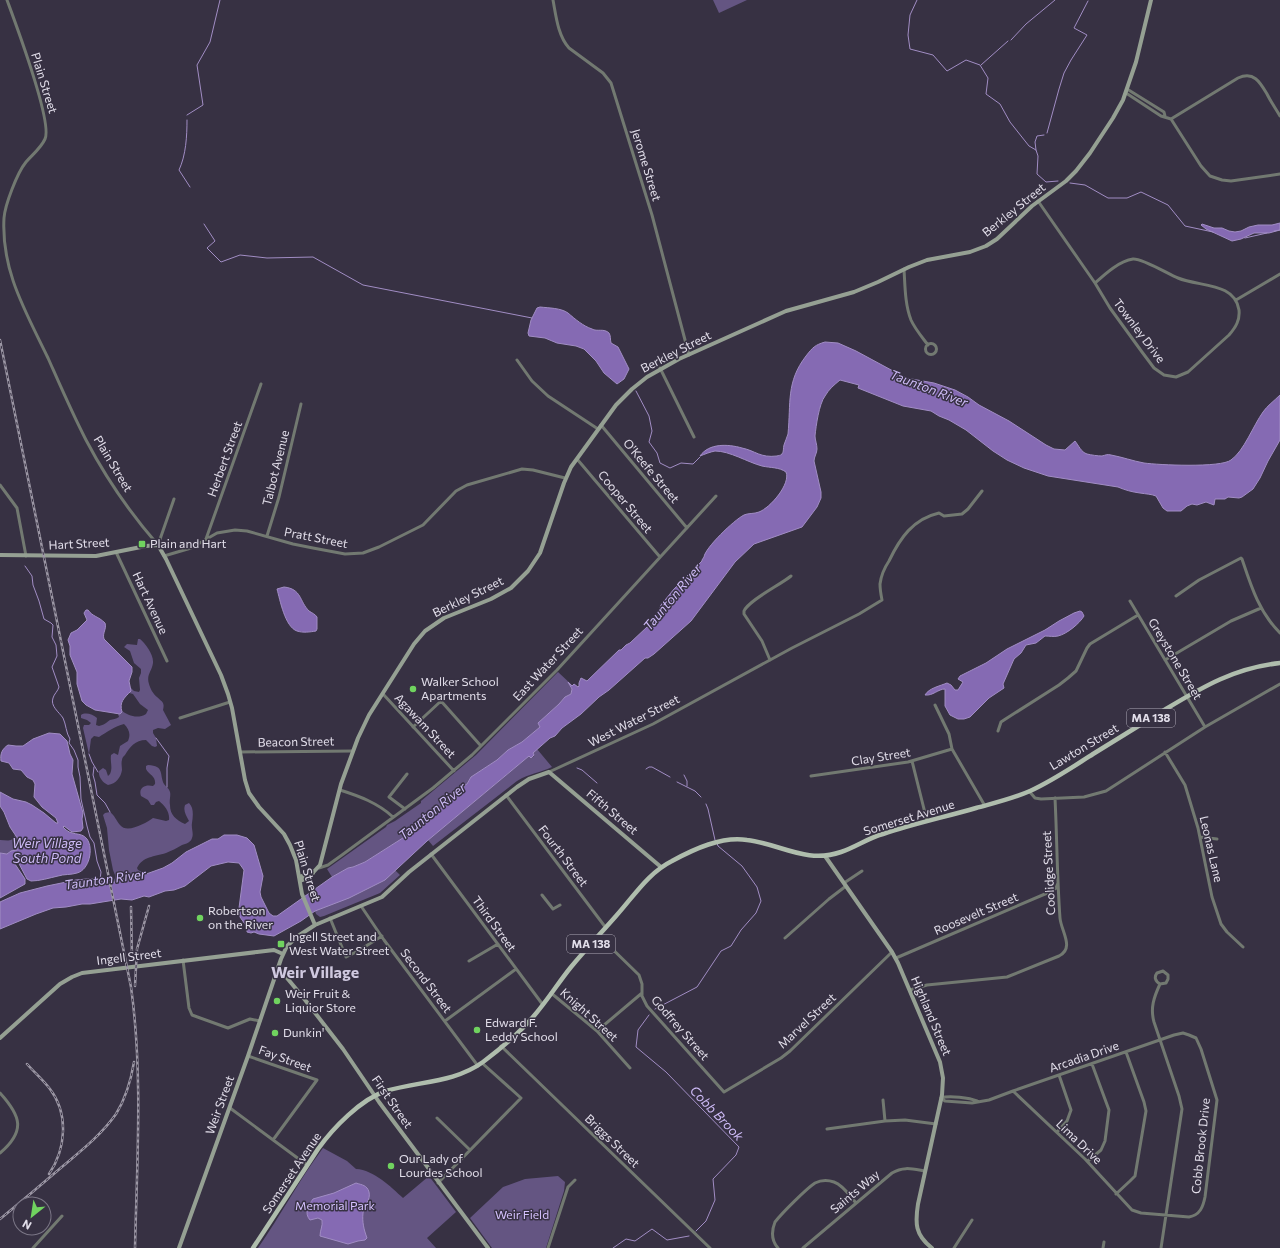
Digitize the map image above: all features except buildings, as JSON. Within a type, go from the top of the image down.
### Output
[{"type":"main road","name":"Berkley Street","points":[[300,879],[305,880],[319,868],[340,790],[353,751],[366,721],[414,644],[429,628],[444,618],[502,594],[514,586],[526,574],[535,562],[542,548],[565,478],[616,405],[632,389],[660,368],[786,311],[854,292],[904,269],[932,259],[970,252],[990,244],[1022,214],[1062,184],[1079,167],[1113,118],[1127,91],[1138,55],[1151,0]]},
{"type":"main road","name":"Hart Street","points":[[0,555],[92,556],[158,545]]},
{"type":"main road","name":"Plain Street","points":[[158,545],[221,675],[230,702],[249,793],[253,800],[288,841],[294,854],[303,896],[316,925]]},
{"type":"main road","name":"Lawton Street","points":[[1029,791],[1067,770],[1207,685],[1234,673],[1255,667],[1280,663]]},
{"type":"main road","name":"West Water Street","points":[[278,969],[287,946],[294,939],[330,918],[382,897],[409,872],[506,795],[529,779],[549,772]]},
{"type":"main road","name":"Fifth Street","points":[[549,772],[661,867]]},
{"type":"main road","name":"Somerset Avenue","points":[[253,1248],[320,1145],[360,1105],[389,1090],[449,1078],[480,1064],[526,1024],[642,884],[661,867],[685,854],[716,842],[732,840],[748,840],[809,856],[825,856],[844,851],[882,834],[1001,802],[1029,791]]},
{"type":"main road","name":"Highland Street","points":[[825,856],[896,958],[940,1062],[943,1078],[941,1098],[917,1210],[917,1226],[922,1238],[932,1248]]},
{"type":"main road","name":"Ingell Street","points":[[0,1038],[56,987],[75,975],[86,972],[270,950],[283,954]]},
{"type":"main road","name":"Weir Street","points":[[180,1248],[278,969]]},
{"type":"main road","name":"First Street","points":[[278,969],[302,996],[341,1046],[438,1183],[488,1248]]},
{"type":"street","name":"Plain Street","points":[[7,0],[39,96],[47,130],[45,140],[20,171],[6,208],[4,227],[6,258],[9,272],[29,321],[87,442],[107,477],[126,505],[138,522],[158,545]]},
{"type":"street","name":"Jerome Street","points":[[553,0],[560,33],[565,42],[570,48],[603,73],[611,83],[652,216],[688,355]]},
{"type":"street","points":[[1171,119],[1238,78],[1246,76],[1256,78],[1280,116]]},
{"type":"street","points":[[1127,91],[1164,112],[1165,116],[1171,119],[1201,166],[1210,176],[1231,181],[1280,174]]},
{"type":"street","name":"Townley Drive","points":[[1038,201],[1080,260],[1110,308],[1154,368],[1164,375],[1180,376],[1188,372],[1235,328],[1239,316],[1236,300]]},
{"type":"street","points":[[1095,283],[1120,265],[1136,259],[1181,280],[1223,289],[1230,293],[1236,300],[1280,274]]},
{"type":"street","points":[[904,269],[906,296],[910,317],[928,344]]},
{"type":"street","points":[[517,360],[532,380],[548,396],[598,429]]},
{"type":"street","points":[[660,368],[694,437]]},
{"type":"street","name":"Herbert Street","points":[[206,539],[261,384]]},
{"type":"street","name":"Talbot Avenue","points":[[267,536],[279,497],[301,404]]},
{"type":"street","name":"O'Keefe Street","points":[[601,425],[687,528]]},
{"type":"street","name":"Cooper Street","points":[[577,459],[660,557]]},
{"type":"street","name":"Pratt Street","points":[[164,556],[191,548],[220,532],[235,530],[247,531],[300,546],[350,554],[363,553],[423,526],[454,494],[467,485],[522,469],[533,470],[565,478]]},
{"type":"street","points":[[0,485],[17,508],[26,556]]},
{"type":"street","name":"West Water Street","points":[[549,772],[648,726],[859,614],[882,600],[880,584],[885,568],[897,545],[907,531],[922,520],[933,515],[940,514],[944,516],[962,514],[982,492]]},
{"type":"street","name":"East Water Street","points":[[319,868],[330,864],[405,809],[454,771],[481,746],[557,670],[716,496]]},
{"type":"street","points":[[158,545],[174,499]]},
{"type":"street","name":"Hart Avenue","points":[[116,552],[167,661]]},
{"type":"street","points":[[1176,596],[1192,585],[1240,558],[1242,559],[1261,608],[1273,626],[1280,633]]},
{"type":"street","points":[[770,660],[762,640],[744,614],[744,611],[750,603],[792,576]]},
{"type":"street","name":"Greystone Street","points":[[1130,601],[1205,727]]},
{"type":"street","points":[[1166,660],[1238,617],[1261,608]]},
{"type":"street","points":[[998,731],[1004,720],[1059,686],[1068,678],[1076,670],[1090,644],[1138,614]]},
{"type":"street","points":[[1029,791],[1038,799],[1088,796],[1106,791],[1205,727],[1280,684]]},
{"type":"street","name":"Agawam Street","points":[[383,694],[454,771]]},
{"type":"street","points":[[413,727],[441,701],[481,746]]},
{"type":"street","points":[[180,718],[230,702]]},
{"type":"street","points":[[935,704],[950,734],[952,749],[985,806]]},
{"type":"street","name":"Clay Street","points":[[811,776],[912,761],[952,749]]},
{"type":"street","name":"Beacon Street","points":[[240,752],[353,751]]},
{"type":"street","name":"Leonas Lane","points":[[1165,752],[1185,785],[1200,836],[1212,897],[1221,924],[1243,947]]},
{"type":"street","points":[[912,761],[927,821]]},
{"type":"street","points":[[405,809],[389,797],[407,774]]},
{"type":"street","points":[[340,790],[368,801],[385,810],[393,817]]},
{"type":"street","name":"Fourth Street","points":[[506,795],[606,928]]},
{"type":"street","name":"Coolidge Street","points":[[910,990],[927,985],[1006,977],[1065,952],[1068,945],[1060,920],[1055,798]]},
{"type":"street","points":[[1200,836],[1217,839]]},
{"type":"street","name":"Third Street","points":[[431,854],[543,1005]]},
{"type":"street","points":[[785,938],[845,884],[862,871]]},
{"type":"street","name":"Roosevelt Street","points":[[896,958],[1052,891],[1056,888],[1058,881]]},
{"type":"street","points":[[542,896],[553,909],[560,905]]},
{"type":"street","name":"Second Street","points":[[361,906],[444,1021],[480,1064],[521,1098],[470,1150]]},
{"type":"street","points":[[330,918],[346,957],[358,952],[382,936]]},
{"type":"street","name":"Godfrey Street","points":[[599,936],[639,975],[642,984],[643,1000],[647,1006],[724,1092]]},
{"type":"street","points":[[469,961],[498,944]]},
{"type":"street","name":"Marvel Street","points":[[724,1092],[790,1051],[892,952]]},
{"type":"street","points":[[183,960],[188,1008],[192,1015],[228,1028],[250,1019],[260,1021]]},
{"type":"street","points":[[444,1021],[516,969]]},
{"type":"street","points":[[1164,971],[1168,975],[1168,980],[1164,984],[1160,984],[1156,981],[1155,977],[1157,973],[1164,971]]},
{"type":"street","points":[[1160,984],[1153,1001],[1152,1011],[1182,1109],[1161,1248]]},
{"type":"street","name":"Knight Street","points":[[551,993],[597,1031],[630,1068]]},
{"type":"street","points":[[597,1031],[642,993]]},
{"type":"street","name":"Cobb Brook Drive","points":[[1160,1040],[1180,1033],[1196,1038],[1218,1100],[1203,1206],[1200,1212],[1193,1216],[1166,1215]]},
{"type":"street","name":"Arcadia Drive","points":[[1013,1091],[1160,1040]]},
{"type":"street","name":"Briggs Street","points":[[501,1046],[710,1248]]},
{"type":"street","points":[[1116,1194],[1134,1176],[1145,1115],[1144,1102],[1126,1052]]},
{"type":"street","name":"Fay Street","points":[[248,1056],[316,1080],[273,1140]]},
{"type":"street","points":[[1088,1161],[1101,1150],[1105,1141],[1109,1110],[1092,1064]]},
{"type":"street","points":[[1057,1132],[1068,1121],[1071,1110],[1060,1075]]},
{"type":"street","points":[[941,1098],[972,1099],[977,1102],[989,1100],[1013,1091]]},
{"type":"street","name":"Lima Drive","points":[[1013,1091],[1088,1161],[1116,1194],[1134,1211],[1166,1215]]},
{"type":"street","points":[[0,1093],[13,1109],[17,1122],[15,1136],[0,1153]]},
{"type":"street","points":[[882,1100],[885,1121]]},
{"type":"street","points":[[230,1108],[307,1165]]},
{"type":"street","points":[[437,1118],[470,1150],[438,1183]]},
{"type":"street","points":[[827,1129],[885,1121],[905,1120],[936,1124]]},
{"type":"street","name":"Saints Way","points":[[803,1248],[895,1170],[907,1168],[925,1172]]},
{"type":"street","points":[[548,1248],[568,1187],[576,1180]]},
{"type":"street","points":[[778,1248],[774,1244],[772,1236],[772,1228],[775,1222],[815,1183],[826,1181],[835,1182],[844,1189],[856,1203]]},
{"type":"street","points":[[33,1248],[62,1216]]},
{"type":"street","points":[[954,1248],[972,1220]]},
{"type":"street","points":[[1103,1248],[1104,1242]]},
{"type":"green space","points":[[713,0],[747,0],[719,13]]},
{"type":"green space","points":[[138,639],[144,643],[152,656],[153,663],[148,681],[153,693],[163,702],[163,710],[171,725],[165,729],[158,728],[153,730],[157,746],[155,747],[146,740],[133,744],[122,758],[121,775],[116,782],[108,785],[101,780],[99,771],[103,768],[106,770],[108,776],[110,774],[111,755],[114,753],[118,755],[120,746],[128,741],[128,730],[124,724],[99,737],[94,736],[91,739],[89,754],[83,728],[84,725],[89,725],[91,723],[81,718],[81,715],[87,714],[97,718],[96,725],[99,726],[119,717],[118,714],[122,712],[121,710],[133,716],[143,716],[146,714],[148,710],[140,704],[133,694],[129,693],[131,688],[134,691],[139,692],[140,690],[139,678],[141,669],[134,663],[130,651],[124,647],[127,644],[137,645]]},
{"type":"green space","points":[[558,672],[573,686],[569,684],[572,690],[571,694],[565,697],[538,723],[540,727],[522,742],[508,750],[497,760],[471,777],[467,784],[462,787],[460,792],[417,829],[365,862],[348,868],[332,877],[327,869],[387,825],[421,803],[421,801],[476,755]]},
{"type":"green space","points":[[537,749],[552,767],[526,776],[517,781],[433,846],[428,840],[529,756],[531,758],[534,756],[532,753]]},
{"type":"green space","points":[[148,765],[159,769],[164,784],[170,792],[170,809],[176,819],[185,824],[189,821],[184,807],[189,803],[191,805],[193,812],[193,836],[191,841],[187,843],[166,853],[142,861],[137,868],[144,873],[113,882],[115,875],[109,850],[107,828],[103,815],[110,812],[120,825],[127,828],[136,827],[153,818],[166,821],[169,820],[167,809],[159,801],[154,805],[151,805],[148,800],[141,796],[140,793],[143,787],[148,785],[153,786],[155,784],[153,777],[146,769],[146,766]]},
{"type":"green space","points":[[15,835],[18,839],[17,850],[9,852],[8,854],[0,853],[0,840],[11,840]]},
{"type":"green space","points":[[395,870],[400,875],[380,893],[324,916],[320,917],[316,914],[315,911],[367,889]]},
{"type":"green space","name":"Memorial Park","points":[[323,1148],[347,1161],[356,1169],[369,1172],[376,1176],[388,1184],[403,1198],[429,1176],[456,1212],[427,1238],[436,1248],[258,1248]]},
{"type":"green space","name":"Weir Field","points":[[558,1176],[565,1182],[564,1191],[546,1248],[492,1248],[470,1218],[503,1187],[525,1179]]},
{"type":"water","points":[[1280,223],[1280,230],[1269,233],[1254,233],[1232,241],[1206,229],[1201,225],[1222,228],[1235,232],[1258,225],[1272,225]]},
{"type":"water","points":[[540,307],[562,310],[589,328],[609,333],[611,343],[618,347],[629,369],[624,379],[617,384],[604,373],[596,361],[584,349],[557,343],[545,338],[529,336],[528,333],[531,320],[537,308]]},
{"type":"water","name":"Taunton River","points":[[825,342],[838,343],[856,351],[906,378],[934,383],[955,390],[1054,449],[1065,450],[1075,441],[1087,454],[1100,456],[1110,455],[1144,463],[1203,465],[1225,463],[1236,456],[1263,412],[1280,395],[1280,440],[1253,489],[1242,497],[1215,499],[1214,505],[1206,502],[1197,505],[1192,504],[1181,511],[1167,511],[1163,508],[1154,495],[1118,487],[1048,476],[1024,468],[993,451],[966,430],[931,411],[903,406],[858,388],[859,385],[840,380],[827,394],[819,410],[815,436],[817,450],[814,461],[821,498],[817,507],[802,527],[754,544],[735,562],[691,621],[654,654],[648,658],[645,658],[581,714],[562,728],[555,736],[550,738],[533,753],[534,755],[531,758],[529,756],[427,841],[385,880],[349,898],[315,911],[301,921],[274,936],[247,932],[247,927],[240,917],[239,908],[244,870],[239,863],[228,862],[211,866],[185,886],[174,890],[132,900],[121,899],[53,908],[0,929],[0,902],[20,893],[76,880],[98,878],[105,884],[108,884],[124,879],[135,878],[163,868],[186,852],[212,839],[218,839],[224,835],[237,835],[247,838],[254,845],[263,876],[260,892],[261,897],[269,913],[273,916],[277,916],[332,877],[348,868],[365,862],[417,829],[460,792],[462,787],[467,784],[471,777],[497,760],[508,750],[522,742],[540,727],[538,723],[565,697],[571,694],[572,689],[568,682],[572,686],[574,684],[578,687],[581,678],[587,681],[619,650],[630,643],[647,627],[650,627],[657,616],[661,605],[674,589],[702,561],[709,547],[727,528],[744,515],[764,510],[774,501],[783,489],[787,477],[786,472],[783,470],[762,466],[721,451],[709,452],[700,456],[708,449],[725,445],[747,449],[766,456],[781,455],[788,434],[792,384],[795,375],[811,350],[816,345]]},
{"type":"water","points":[[284,587],[294,590],[300,596],[309,611],[317,617],[316,631],[299,632],[289,624],[286,619],[277,589]]},
{"type":"water","points":[[86,610],[105,623],[104,639],[132,667],[129,681],[131,691],[123,700],[121,705],[122,712],[120,714],[95,710],[82,701],[77,684],[77,672],[70,655],[68,640],[71,633],[77,630],[87,620],[84,613]]},
{"type":"water","points":[[1080,611],[1084,616],[1069,631],[1058,636],[1045,636],[1036,643],[1026,645],[1021,653],[1014,659],[1003,684],[1004,688],[989,698],[970,717],[958,719],[950,715],[945,706],[945,689],[925,695],[932,689],[947,683],[955,690],[958,690],[963,682],[958,679],[960,676],[986,663],[1007,649]]},
{"type":"water","name":"Weir Village South Pond","points":[[49,733],[60,734],[67,741],[73,760],[72,774],[83,813],[83,828],[81,831],[72,832],[64,826],[63,827],[69,832],[82,835],[87,839],[90,848],[89,859],[85,868],[77,873],[31,881],[27,879],[16,858],[14,857],[13,861],[25,879],[25,884],[0,898],[0,853],[7,854],[11,851],[17,850],[18,839],[10,827],[0,806],[0,792],[13,799],[32,805],[58,823],[56,818],[42,807],[34,797],[35,784],[33,780],[27,777],[21,770],[13,769],[9,763],[1,761],[1,754],[4,748],[8,745],[23,746],[33,739]]},
{"type":"water","points":[[356,1183],[366,1187],[369,1192],[369,1198],[363,1216],[367,1238],[365,1240],[348,1244],[320,1236],[322,1220],[318,1218],[310,1220],[307,1215],[308,1207],[313,1199],[334,1193]]},
{"type":"waterway","points":[[187,115],[203,105],[197,65],[210,42],[220,0]]},
{"type":"waterway","points":[[917,0],[910,15],[908,35],[910,49],[933,55],[947,71],[966,60],[980,65],[988,78],[986,94],[1000,104],[1010,122],[1029,146],[1036,150],[1038,156],[1037,174],[1046,182],[1058,181]]},
{"type":"waterway","points":[[1011,40],[1026,24],[1055,0]]},
{"type":"waterway","points":[[1047,133],[1064,73],[1087,35],[1074,28],[1088,1]]},
{"type":"waterway","points":[[981,65],[1008,41]]},
{"type":"waterway","points":[[187,120],[185,152],[179,170],[190,187]]},
{"type":"waterway","points":[[1036,150],[1035,142],[1037,136],[1044,135]]},
{"type":"waterway","points":[[1070,183],[1085,185],[1108,198],[1127,198],[1141,192],[1168,205],[1185,226],[1213,232]]},
{"type":"waterway","points":[[204,224],[215,241],[207,248],[221,262],[240,255],[267,258],[313,257],[363,285],[532,318]]},
{"type":"waterway","points":[[1274,231],[1280,230]]},
{"type":"waterway","points":[[1245,238],[1267,233]]},
{"type":"waterway","points":[[636,391],[649,416],[652,431],[649,442],[657,453],[660,463],[670,468],[681,463],[693,464],[700,457]]},
{"type":"waterway","name":"Taunton River","points":[[25,566],[32,576],[33,585],[44,619],[53,625],[52,637],[56,645],[57,656],[52,667],[59,687],[52,701],[55,709],[63,718],[70,739],[69,743],[78,760],[81,799],[90,837],[94,843],[97,861],[101,872],[100,880]]},
{"type":"waterway","points":[[156,738],[169,756],[167,768],[167,787]]},
{"type":"waterway","points":[[89,754],[98,772]]},
{"type":"waterway","points":[[94,767],[93,775],[97,795],[105,803],[110,812]]},
{"type":"waterway","name":"Cobb Brook","points":[[646,769],[652,767],[670,777]]},
{"type":"waterway","name":"Cobb Brook","points":[[577,768],[582,770],[597,783]]},
{"type":"waterway","points":[[684,775],[687,781],[687,786]]},
{"type":"waterway","name":"Cobb Brook","points":[[677,782],[695,791],[701,797]]},
{"type":"waterway","name":"Cobb Brook","points":[[706,804],[715,840]]},
{"type":"waterway","name":"Cobb Brook","points":[[655,1009],[697,987],[721,951],[731,946],[741,930],[756,913],[761,901],[757,887],[742,866],[718,846],[717,843]]},
{"type":"waterway","name":"Cobb Brook","points":[[649,1015],[638,1030],[636,1047],[666,1072],[739,1147],[736,1155],[713,1179],[715,1200],[706,1221],[696,1231]]},
{"type":"waterway","name":"Cobb Brook","points":[[613,1248],[626,1239],[635,1241],[652,1229],[667,1240],[689,1236]]},
{"type":"railway","points":[[0,340],[131,987],[135,1019],[138,1084],[138,1150],[135,1248]]},
{"type":"railway","points":[[135,986],[137,949],[149,906]]},
{"type":"railway","points":[[131,907],[132,958]]},
{"type":"railway","points":[[0,1219],[84,1148],[98,1135],[116,1114],[120,1108],[130,1082],[134,1062]]},
{"type":"railway","points":[[27,1064],[50,1089],[56,1099],[63,1120],[62,1143],[55,1164],[49,1174]]},
{"type":"place","name":"Plain and Hart","points":[[142,544]]},
{"type":"place","name":"Walker School Apartments","points":[[413,689]]},
{"type":"place","name":"Robertson on the River","points":[[200,918]]},
{"type":"place","name":"Ingell Street and West Water Street","points":[[281,944]]},
{"type":"place","name":"Weir Fruit & Liquior Store","points":[[277,1001]]},
{"type":"place","name":"Edward F. Leddy School","points":[[477,1030]]},
{"type":"place","name":"Dunkin'","points":[[275,1033]]},
{"type":"place","name":"Our Lady of Lourdes School","points":[[391,1166]]},
{"type":"district","name":"Weir Village","points":[[315,972]]}]
